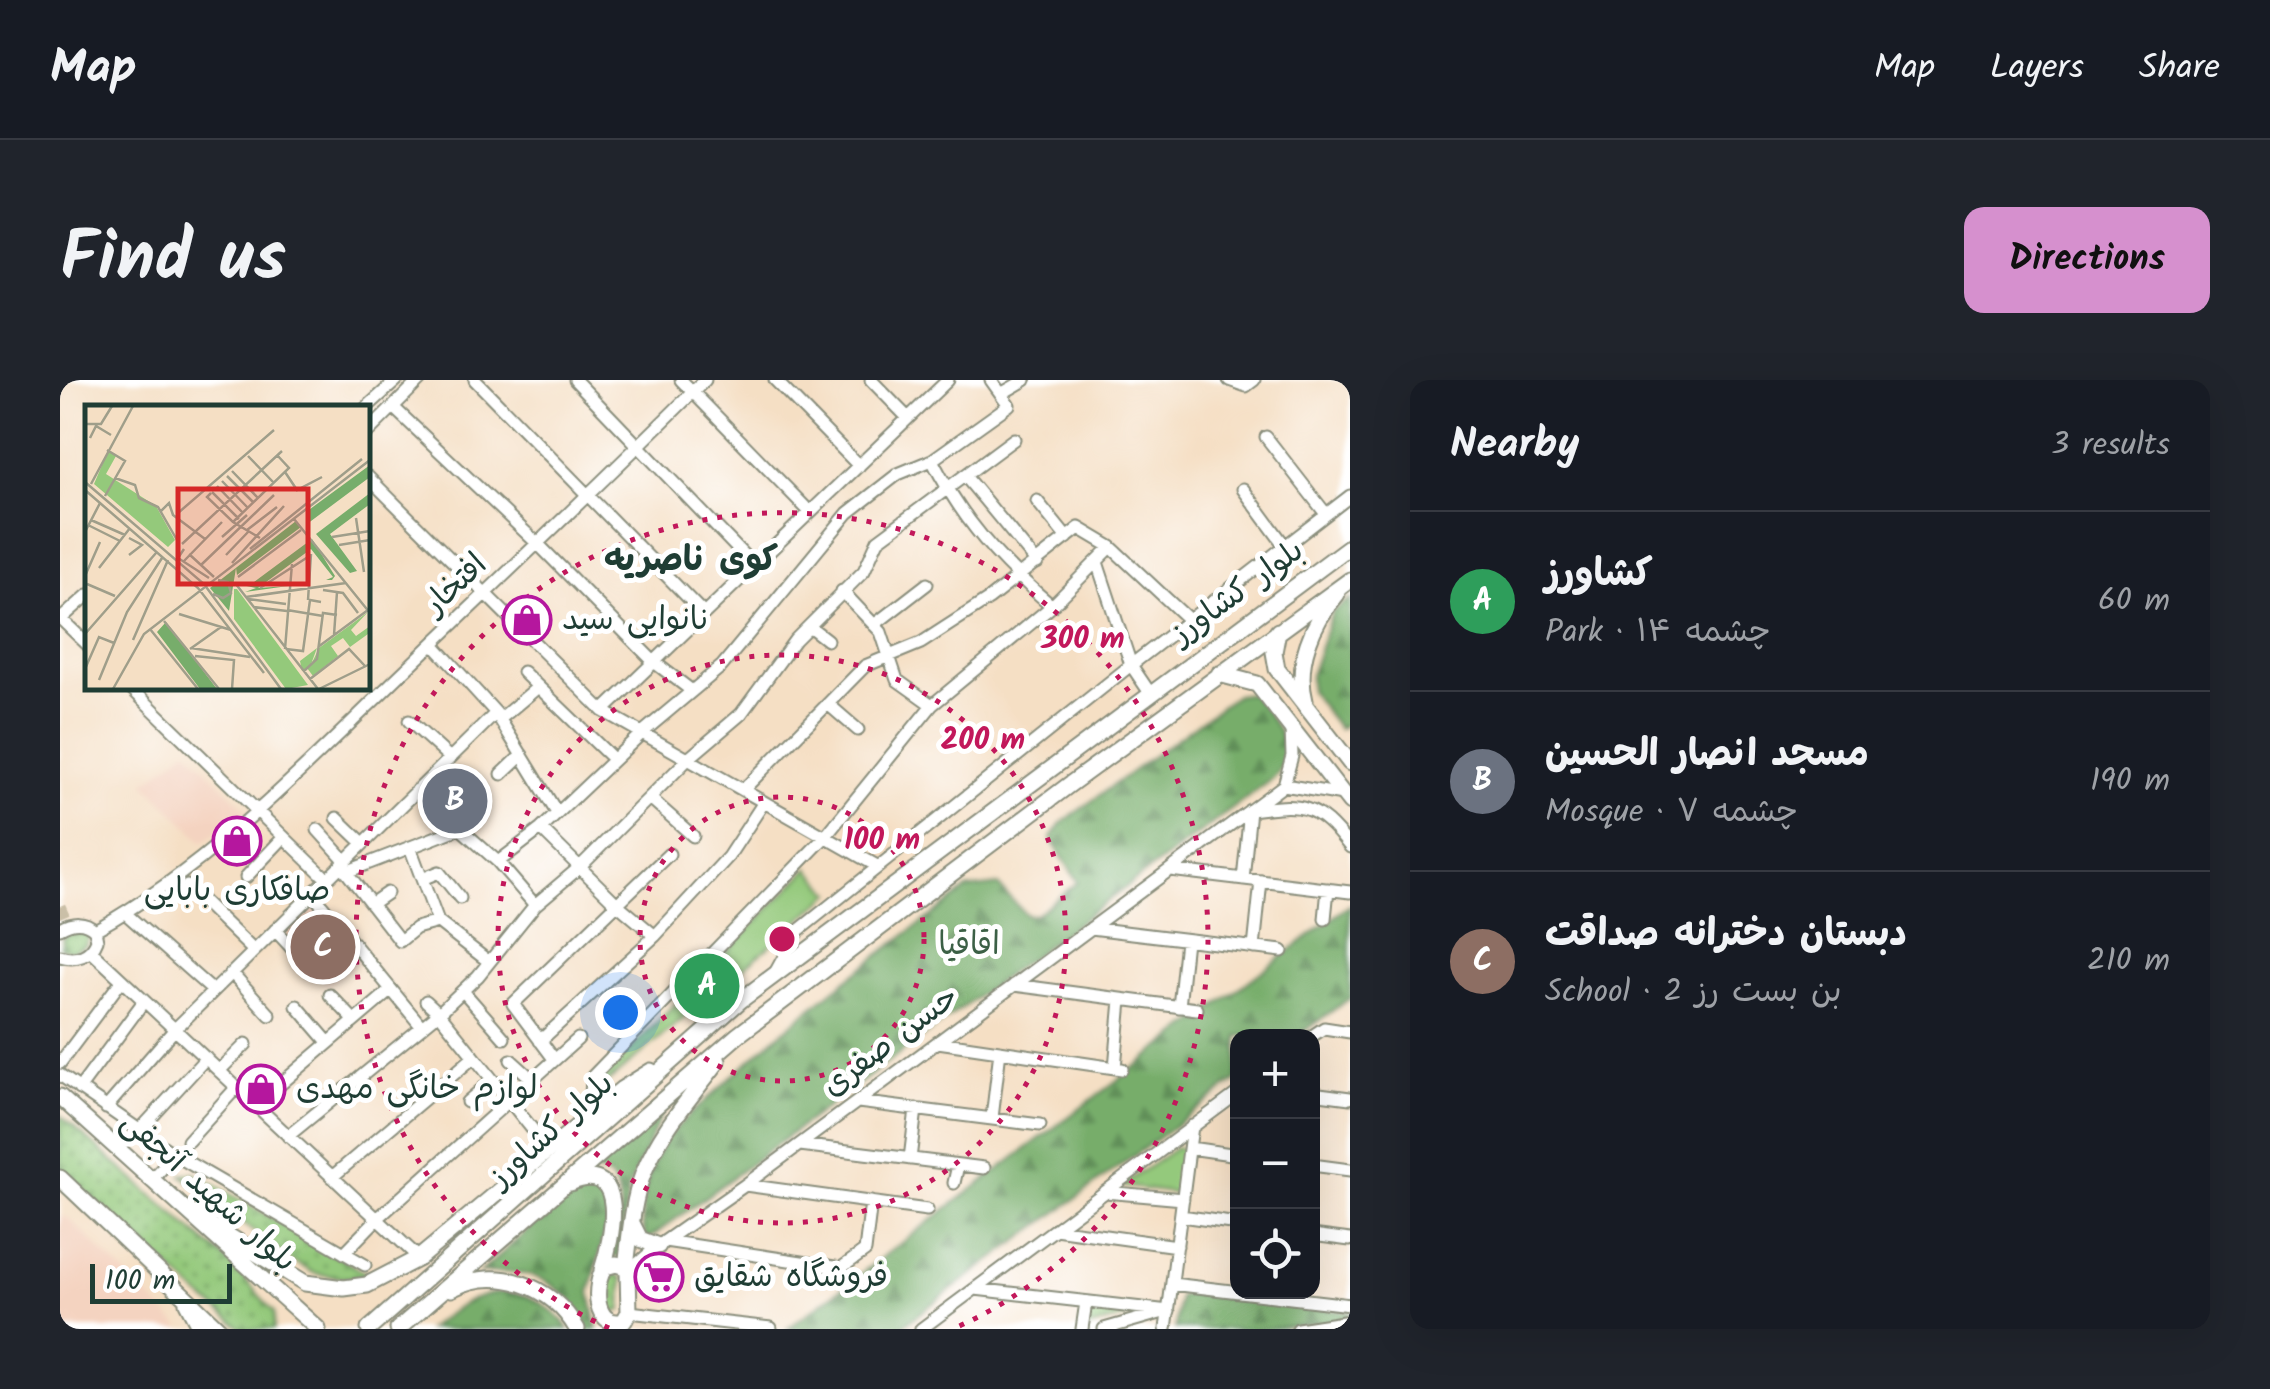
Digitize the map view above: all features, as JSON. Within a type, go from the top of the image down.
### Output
[{"type":"main road","name":"بلوار کشاورز","points":[[370,1329],[616,1113],[671,1059],[776,973],[1350,546]]},
{"type":"main road","name":"بلوار کشاورز","points":[[398,1329],[738,1035],[1350,580]]},
{"type":"main road","points":[[1308,708],[1302,674],[1309,641],[1331,601],[1350,580]]},
{"type":"main road","points":[[1278,630],[1274,652],[1277,669],[1350,763]]},
{"type":"main road","points":[[1258,684],[1277,669]]},
{"type":"main road","points":[[1219,674],[1258,684],[1347,799]]},
{"type":"main road","points":[[640,1329],[629,1312],[627,1270],[640,1183],[673,1120],[738,1035]]},
{"type":"main road","points":[[196,1216],[291,1278],[319,1286],[367,1285],[419,1258],[622,1089],[671,1059]]},
{"type":"main road","name":"بلوار شهید آنجفی","points":[[60,1096],[315,1326]]},
{"type":"main road","points":[[60,1178],[219,1329]]},
{"type":"main road","points":[[562,1186],[594,1178],[608,1188],[612,1212],[599,1312],[610,1326],[624,1321],[629,1312]]},
{"type":"main road","points":[[60,1188],[87,1202]]},
{"type":"main road","points":[[632,1223],[640,1239],[662,1244]]},
{"type":"main road","points":[[602,1270],[612,1264],[627,1270]]},
{"type":"main road","points":[[430,1300],[465,1282],[511,1279],[544,1294],[561,1307],[577,1329]]},
{"type":"main road","points":[[184,1295],[201,1329]]},
{"type":"street","points":[[369,405],[397,380]]},
{"type":"street","points":[[370,430],[420,380]]},
{"type":"street","points":[[475,380],[704,614]]},
{"type":"street","points":[[574,380],[754,566]]},
{"type":"street","points":[[681,380],[810,512]]},
{"type":"street","name":"افتخار","points":[[95,930],[125,914],[258,812],[539,545],[704,380]]},
{"type":"street","points":[[775,380],[859,466]]},
{"type":"street","points":[[871,380],[908,418]]},
{"type":"street","points":[[603,711],[948,380]]},
{"type":"street","points":[[498,862],[541,829],[613,759],[722,666],[848,513],[898,474],[932,460],[1008,405],[991,380]]},
{"type":"street","points":[[1000,394],[1025,380]]},
{"type":"street","points":[[1229,380],[1246,386],[1254,380]]},
{"type":"street","points":[[393,406],[539,545],[654,662],[692,690]]},
{"type":"street","points":[[1266,437],[1326,514]]},
{"type":"street","points":[[288,1136],[439,1013],[535,905],[580,868],[688,759],[742,714],[809,626],[864,571],[878,540],[1014,439]]},
{"type":"street","points":[[932,460],[967,522],[1018,578],[1052,606]]},
{"type":"street","points":[[965,476],[1037,563]]},
{"type":"street","points":[[370,479],[603,711],[877,866]]},
{"type":"street","points":[[1242,489],[1285,546]]},
{"type":"street","points":[[776,973],[798,931],[1188,619],[1350,496]]},
{"type":"street","points":[[1037,501],[1066,538]]},
{"type":"street","points":[[743,790],[865,666],[922,643],[1018,578],[1079,528],[1111,547],[1188,619]]},
{"type":"street","points":[[595,1112],[592,1076],[676,994],[825,836],[932,705],[1052,606],[1111,547]]},
{"type":"street","points":[[1097,562],[1130,665],[1150,693]]},
{"type":"street","points":[[874,625],[926,584]]},
{"type":"street","points":[[842,592],[886,642],[898,680],[932,705]]},
{"type":"street","points":[[85,597],[60,618],[85,642]]},
{"type":"street","points":[[809,626],[827,640]]},
{"type":"street","points":[[433,644],[498,716],[557,813]]},
{"type":"street","points":[[524,672],[613,759]]},
{"type":"street","points":[[106,1108],[174,1029],[417,790],[498,716],[538,687]]},
{"type":"street","points":[[133,690],[327,879]]},
{"type":"street","points":[[828,704],[858,730]]},
{"type":"street","points":[[409,720],[450,758]]},
{"type":"street","points":[[1291,727],[1292,756],[1284,785],[1347,799]]},
{"type":"street","points":[[502,774],[522,755]]},
{"type":"street","name":"حسن صفری","points":[[627,1270],[1284,785]]},
{"type":"street","points":[[417,790],[498,862],[535,905]]},
{"type":"street","points":[[650,798],[693,836]]},
{"type":"street","points":[[540,1041],[655,936],[728,857],[764,802]]},
{"type":"street","points":[[1243,879],[1250,810],[1285,805],[1310,809],[1330,820],[1350,847]]},
{"type":"street","points":[[336,818],[363,843]]},
{"type":"street","points":[[344,866],[460,828]]},
{"type":"street","points":[[541,829],[655,936]]},
{"type":"street","points":[[318,830],[400,941],[416,928],[438,922]]},
{"type":"street","points":[[246,877],[284,838]]},
{"type":"street","points":[[410,847],[438,922],[488,961]]},
{"type":"street","points":[[554,1059],[514,1004],[670,854]]},
{"type":"street","points":[[1170,870],[1350,892]]},
{"type":"street","points":[[422,879],[439,872],[460,898]]},
{"type":"street","points":[[1254,948],[1261,881]]},
{"type":"street","points":[[187,886],[254,951]]},
{"type":"street","points":[[1324,918],[1328,889]]},
{"type":"street","points":[[371,904],[387,893]]},
{"type":"street","points":[[312,894],[422,1027]]},
{"type":"street","points":[[125,914],[213,991]]},
{"type":"street","points":[[60,928],[81,922],[95,930],[97,940],[80,957],[62,960]]},
{"type":"street","points":[[1091,928],[1282,951]]},
{"type":"street","points":[[275,930],[308,967]]},
{"type":"street","points":[[1179,1007],[1186,940]]},
{"type":"street","points":[[90,951],[419,1258]]},
{"type":"street","points":[[232,973],[270,1015]]},
{"type":"street","points":[[60,1063],[122,980]]},
{"type":"street","points":[[1014,985],[1197,1010]]},
{"type":"street","points":[[256,1105],[391,990]]},
{"type":"street","points":[[462,990],[504,1038]]},
{"type":"street","points":[[330,995],[354,1020]]},
{"type":"street","points":[[938,1042],[1118,1068],[1121,1000]]},
{"type":"street","points":[[79,1088],[144,1001]]},
{"type":"street","points":[[426,1002],[549,1150]]},
{"type":"street","points":[[297,1006],[328,1042]]},
{"type":"street","points":[[1320,1031],[1350,1032]]},
{"type":"street","points":[[344,1253],[377,1219],[439,1173],[578,1039]]},
{"type":"street","points":[[219,1071],[246,1044]]},
{"type":"street","points":[[992,1118],[1000,1052]]},
{"type":"street","points":[[332,1177],[474,1057]]},
{"type":"street","points":[[139,1131],[206,1058]]},
{"type":"street","points":[[512,1060],[532,1080]]},
{"type":"street","points":[[60,1076],[175,1155],[365,1266]]},
{"type":"street","points":[[467,1102],[493,1080]]},
{"type":"street","points":[[188,1140],[237,1088]]},
{"type":"street","points":[[1320,1094],[1350,1098]]},
{"type":"street","points":[[922,1329],[1230,1098]]},
{"type":"street","points":[[858,1102],[1040,1125]]},
{"type":"street","points":[[910,1158],[916,1109]]},
{"type":"street","points":[[1166,1329],[1192,1126]]},
{"type":"street","points":[[800,1144],[984,1168]]},
{"type":"street","points":[[1190,1148],[1230,1154]]},
{"type":"street","points":[[153,1178],[175,1155]]},
{"type":"street","points":[[954,1184],[958,1165]]},
{"type":"street","points":[[1320,1166],[1350,1170]]},
{"type":"street","points":[[745,1185],[928,1210]]},
{"type":"street","points":[[1105,1192],[1183,1199]]},
{"type":"street","points":[[662,1244],[841,1268],[864,1250],[870,1202]]},
{"type":"street","points":[[1181,1216],[1230,1223]]},
{"type":"street","points":[[1055,1229],[1177,1246]]},
{"type":"street","points":[[1320,1236],[1350,1240]]},
{"type":"street","points":[[1172,1284],[1350,1305]]},
{"type":"street","points":[[975,1289],[1168,1311]]},
{"type":"street","points":[[1082,1329],[1086,1302]]},
{"type":"street","points":[[1104,1329],[1168,1311]]},
{"type":"street","points":[[629,1312],[770,1328]]},
{"type":"street","points":[[1298,1329],[1350,1322]]},
{"type":"shaded area","points":[[187,749],[247,810],[203,842],[145,783]]},
{"type":"shaded area","points":[[312,906],[319,908],[361,960],[327,984],[283,934]]},
{"type":"shaded area","points":[[60,1215],[68,1218],[182,1329],[60,1329]]},
{"type":"green space","points":[[1350,599],[1350,721],[1339,729],[1310,691],[1310,676],[1332,612]]},
{"type":"green space","name":"اقاقیا","points":[[1251,693],[1274,723],[1284,745],[1282,767],[1274,778],[647,1240],[643,1202],[660,1150],[679,1125],[751,1059],[967,889],[998,885],[1026,915],[1035,915],[1078,882],[1051,839],[1062,823],[1236,695]]},
{"type":"green space","points":[[809,868],[832,893],[604,1085],[601,1080]]},
{"type":"green space","points":[[1350,905],[1350,998],[1307,1029],[1230,1029],[1230,1085],[898,1329],[787,1329]]},
{"type":"green space","points":[[80,930],[89,936],[85,945],[72,951],[61,948],[63,936]]},
{"type":"green space","points":[[667,1103],[629,1186],[623,1255],[612,1258],[620,1217],[619,1197],[610,1177],[589,1170]]},
{"type":"green space","points":[[60,1115],[231,1264],[274,1312],[274,1329],[243,1329],[198,1294],[60,1169]]},
{"type":"green space","points":[[1177,1147],[1184,1151],[1179,1194],[1121,1186]]},
{"type":"green space","points":[[194,1173],[369,1275],[343,1278],[314,1273],[291,1260],[182,1175]]},
{"type":"green space","points":[[592,1183],[605,1195],[607,1224],[590,1292],[597,1329],[588,1329],[568,1299],[545,1281],[516,1273],[480,1273],[571,1191]]},
{"type":"green space","points":[[614,1274],[623,1278],[622,1310],[613,1313],[605,1306],[606,1282]]},
{"type":"green space","points":[[505,1292],[541,1303],[569,1329],[428,1329],[473,1300]]},
{"type":"green space","points":[[1189,1293],[1350,1314],[1341,1320],[1268,1329],[1175,1329],[1179,1296]]},
{"type":"green space","points":[[1091,1308],[1131,1313],[1131,1316],[1087,1328]]},
{"type":"tunnel","points":[[60,906],[68,924]]},
{"type":"place","name":"نانوایی‌ سید","points":[[527,620]]},
{"type":"place","name":"مسجد انصار الحسین","points":[[455,801]]},
{"type":"place","name":"صافکاری بابایی","points":[[237,841]]},
{"type":"place","name":"دبستان دخترانه صداقت","points":[[323,947]]},
{"type":"place","name":"کشاورز","points":[[707,986]]},
{"type":"place","name":"لوازم خانگی مهدی","points":[[261,1089]]},
{"type":"place","name":"فروشگاه شقایق","points":[[659,1277]]},
{"type":"district","name":"کوی ناصریه","points":[[691,561]]}]
